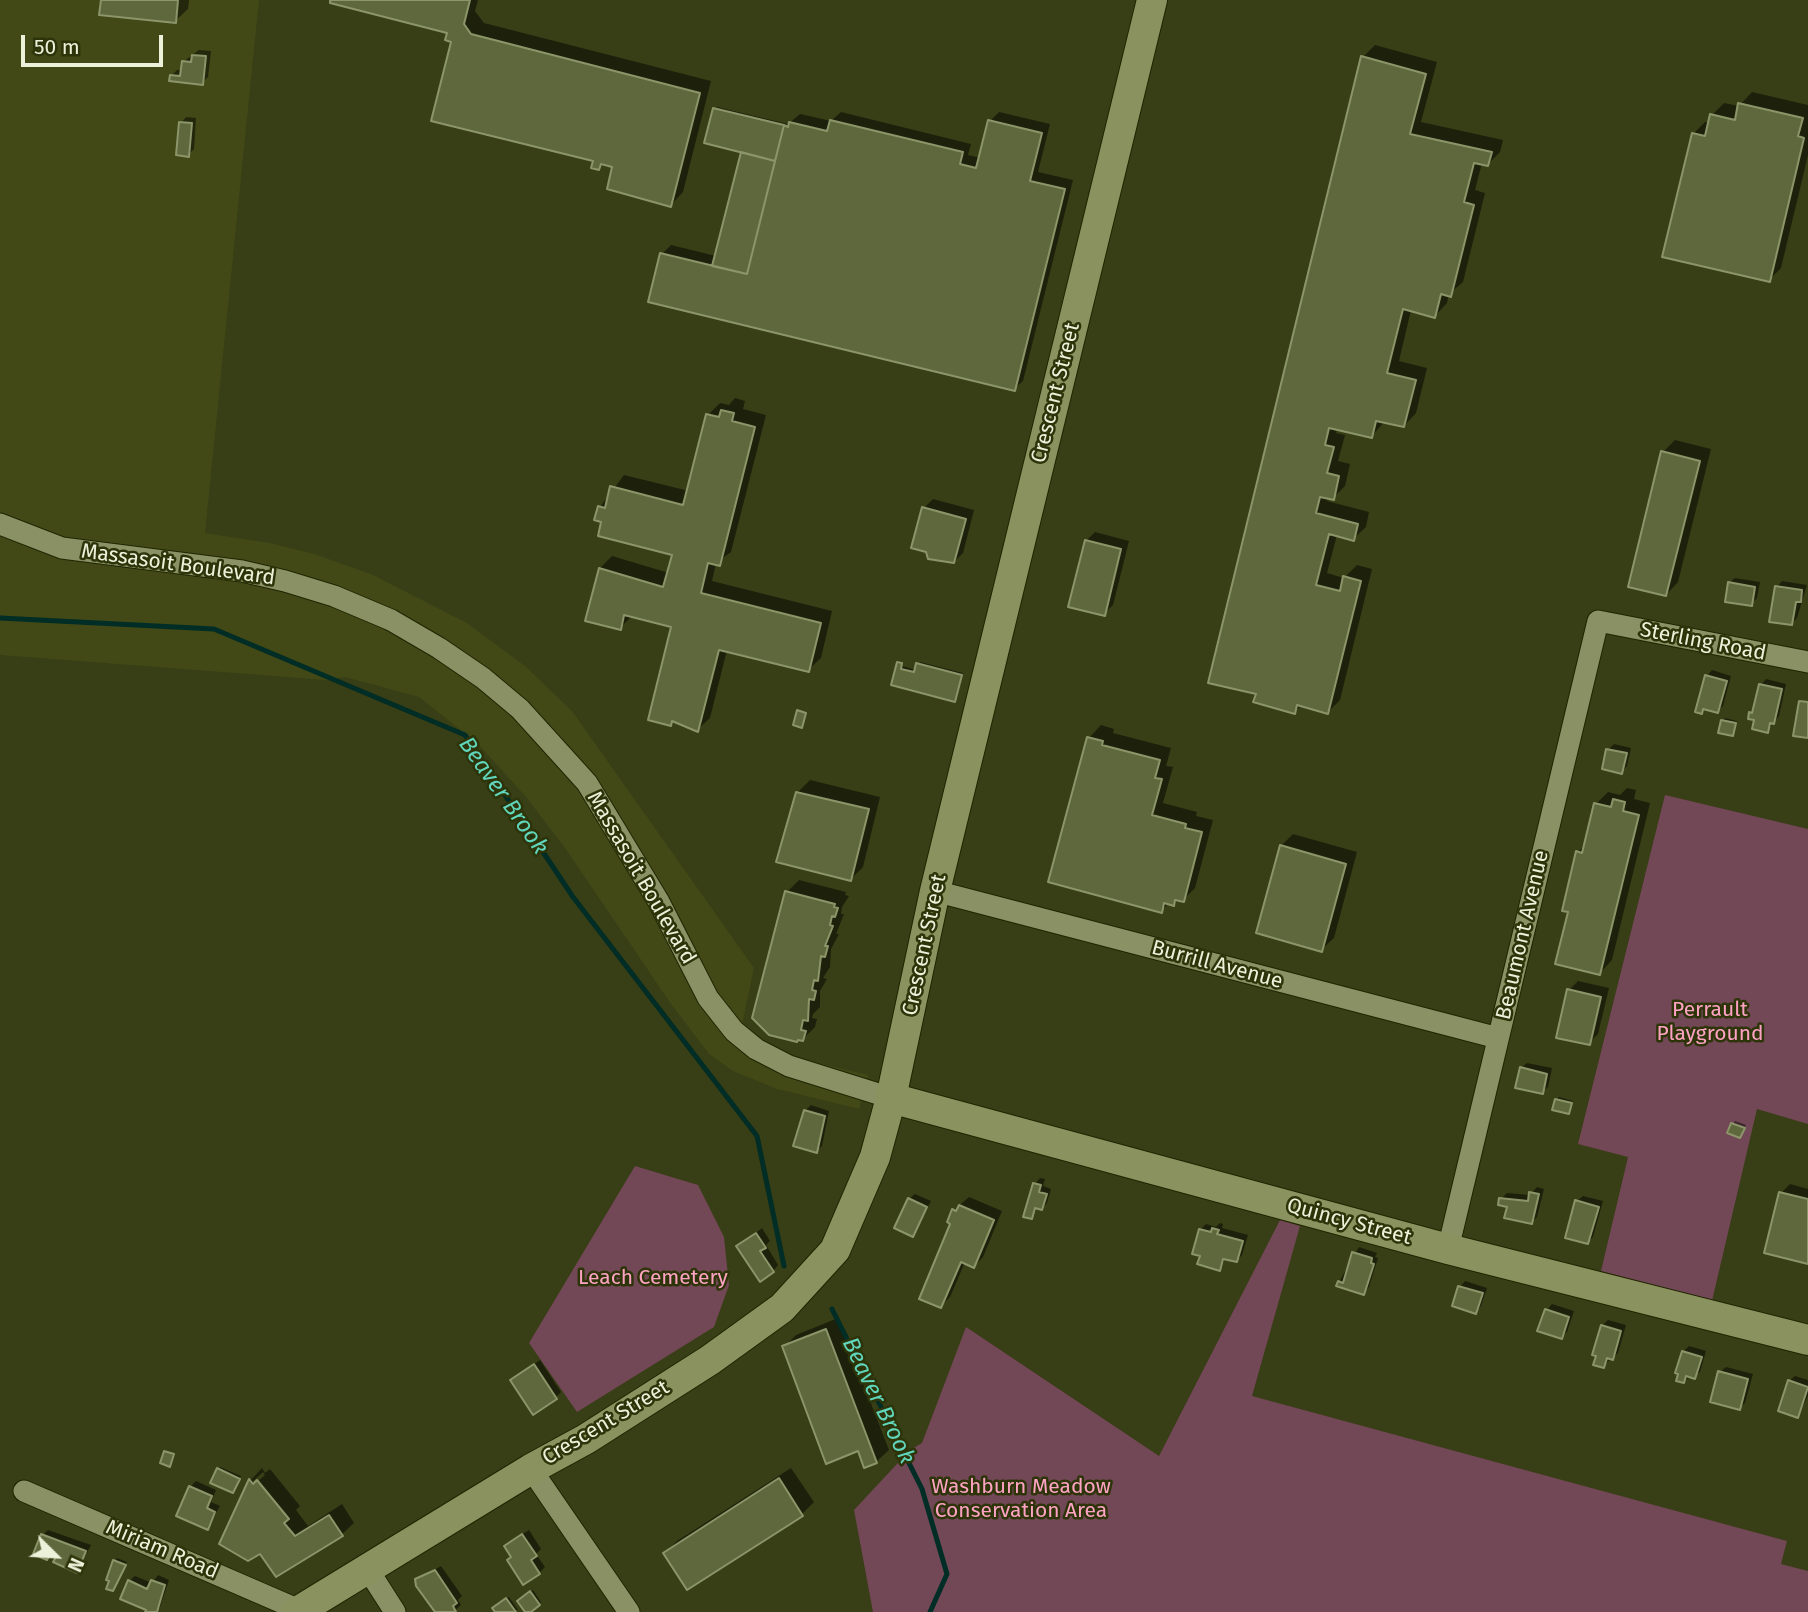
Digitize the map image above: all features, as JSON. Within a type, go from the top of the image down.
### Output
[{"type":"main road","name":"Crescent Street","points":[[298,1611],[531,1469],[586,1439],[710,1360],[782,1308],[815,1275],[835,1250],[876,1157],[891,1098],[935,891],[1152,0]]},
{"type":"main road","name":"Quincy Street","points":[[891,1098],[1448,1249],[1808,1340]]},
{"type":"street","name":"Massasoit Boulevard","points":[[0,524],[62,548],[242,571],[285,581],[334,596],[391,620],[439,648],[483,678],[520,709],[587,783],[659,902],[708,998],[734,1031],[756,1049],[789,1066],[891,1098]]},
{"type":"street","name":"Sterling Road","points":[[1598,621],[1808,662]]},
{"type":"street","name":"Beaumont Avenue","points":[[1448,1249],[1598,621]]},
{"type":"street","name":"Burrill Avenue","points":[[935,891],[1498,1038]]},
{"type":"street","points":[[531,1469],[629,1612]]},
{"type":"street","name":"Miriam Road","points":[[24,1491],[298,1611]]},
{"type":"street","points":[[367,1568],[395,1612]]},
{"type":"shaded area","points":[[0,0],[259,0],[205,533],[270,543],[314,554],[371,574],[467,623],[525,666],[572,711],[754,968],[742,1025],[757,1040],[788,1056],[868,1075],[859,1109],[777,1089],[733,1071],[709,1054],[671,1004],[565,848],[526,797],[478,744],[419,697],[345,677],[326,680],[0,655]]},
{"type":"green space","name":"Perrault Playground","points":[[1665,795],[1808,829],[1808,1124],[1757,1109],[1712,1301],[1601,1271],[1628,1157],[1578,1144]]},
{"type":"green space","name":"Leach Cemetery","points":[[635,1166],[698,1185],[724,1237],[729,1285],[714,1327],[577,1412],[529,1343]]},
{"type":"green space","name":"Washburn Meadow Conservation Area","points":[[1280,1220],[1300,1226],[1252,1396],[1787,1541],[1781,1564],[1808,1571],[1808,1612],[873,1612],[854,1510],[910,1450],[922,1443],[966,1327],[1159,1456]]},
{"type":"building","points":[[101,0],[178,0],[176,23],[99,15]]},
{"type":"building","points":[[330,0],[470,0],[464,24],[471,34],[700,93],[671,207],[607,189],[612,167],[601,164],[599,170],[591,168],[593,161],[431,121],[451,42],[445,40],[447,33],[330,3]]},
{"type":"building","points":[[192,55],[206,56],[203,85],[169,81],[170,75],[180,76],[182,61],[191,62]]},
{"type":"building","points":[[1361,56],[1426,74],[1410,134],[1492,152],[1488,166],[1474,163],[1464,202],[1474,205],[1451,297],[1441,294],[1435,318],[1403,309],[1387,373],[1416,380],[1404,427],[1376,421],[1372,438],[1329,428],[1325,445],[1334,447],[1327,473],[1339,476],[1334,500],[1320,497],[1316,513],[1358,524],[1354,541],[1329,534],[1316,585],[1340,591],[1343,576],[1361,581],[1328,714],[1297,705],[1295,714],[1253,702],[1256,694],[1208,683]]},
{"type":"building","points":[[1738,103],[1803,118],[1798,136],[1804,138],[1770,282],[1662,257],[1692,133],[1705,136],[1710,114],[1735,120]]},
{"type":"building","points":[[713,108],[784,125],[775,161],[704,143]]},
{"type":"building","points":[[830,120],[963,152],[960,164],[976,168],[988,120],[1042,133],[1030,181],[1065,189],[1015,391],[648,302],[660,253],[747,274],[784,125],[788,127],[789,122],[827,131]]},
{"type":"building","points":[[179,122],[192,123],[189,157],[176,155]]},
{"type":"building","points":[[741,152],[775,161],[747,274],[712,266]]},
{"type":"building","points":[[721,410],[734,413],[732,421],[755,427],[720,566],[708,563],[701,593],[821,623],[809,672],[719,650],[698,732],[672,721],[671,726],[648,720],[671,627],[624,615],[621,630],[585,621],[599,568],[663,587],[672,555],[598,536],[601,522],[594,520],[598,506],[605,508],[610,486],[683,505],[706,414],[719,417]]},
{"type":"building","points":[[1661,451],[1700,461],[1666,596],[1628,587]]},
{"type":"building","points":[[922,507],[966,519],[954,563],[928,559],[926,552],[911,548]]},
{"type":"building","points":[[1085,540],[1121,549],[1105,616],[1068,607]]},
{"type":"building","points":[[1728,582],[1755,587],[1752,606],[1725,602]]},
{"type":"building","points":[[1775,586],[1802,590],[1801,602],[1796,602],[1792,625],[1769,622]]},
{"type":"building","points":[[897,662],[902,663],[901,669],[914,672],[916,663],[962,675],[955,702],[891,685]]},
{"type":"building","points":[[1705,675],[1727,681],[1718,713],[1703,709],[1702,714],[1695,712]]},
{"type":"building","points":[[1759,684],[1782,689],[1774,724],[1770,723],[1768,733],[1752,729],[1754,720],[1748,719]]},
{"type":"building","points":[[1799,701],[1808,702],[1808,738],[1793,736]]},
{"type":"building","points":[[797,710],[806,713],[802,728],[793,725]]},
{"type":"building","points":[[1721,720],[1736,723],[1733,736],[1718,733]]},
{"type":"building","points":[[1087,737],[1103,741],[1102,745],[1160,760],[1155,778],[1162,779],[1152,815],[1186,824],[1185,828],[1202,832],[1184,902],[1175,900],[1174,906],[1164,903],[1162,913],[1048,882]]},
{"type":"building","points":[[1606,749],[1627,753],[1622,774],[1602,769]]},
{"type":"building","points":[[796,792],[869,809],[851,881],[776,862]]},
{"type":"building","points":[[1613,799],[1625,802],[1623,811],[1639,815],[1600,975],[1555,964],[1568,912],[1562,911],[1576,851],[1582,853],[1594,803],[1611,807]]},
{"type":"building","points":[[1280,845],[1346,864],[1322,952],[1256,933]]},
{"type":"building","points":[[785,891],[835,904],[834,907],[838,908],[835,917],[832,916],[830,925],[833,926],[825,946],[828,946],[825,957],[821,956],[818,981],[814,980],[812,990],[816,991],[814,1000],[809,999],[808,1021],[803,1020],[801,1030],[806,1031],[803,1041],[797,1042],[769,1035],[752,1018]]},
{"type":"building","points":[[1567,989],[1601,997],[1590,1045],[1556,1038]]},
{"type":"building","points":[[1520,1067],[1547,1074],[1543,1094],[1515,1088]]},
{"type":"building","points":[[1555,1099],[1572,1103],[1569,1114],[1552,1110]]},
{"type":"building","points":[[804,1110],[825,1116],[817,1153],[793,1146]]},
{"type":"building","points":[[1731,1123],[1745,1128],[1740,1138],[1727,1133]]},
{"type":"building","points":[[1033,1183],[1041,1185],[1039,1192],[1047,1194],[1042,1210],[1035,1208],[1032,1219],[1023,1217]]},
{"type":"building","points":[[1529,1192],[1539,1194],[1532,1224],[1504,1218],[1507,1207],[1498,1205],[1499,1198],[1528,1201]]},
{"type":"building","points":[[1779,1192],[1808,1199],[1808,1264],[1764,1253]]},
{"type":"building","points":[[908,1198],[927,1207],[913,1237],[894,1228]]},
{"type":"building","points":[[1575,1200],[1599,1207],[1588,1244],[1565,1238]]},
{"type":"building","points":[[959,1205],[994,1220],[974,1268],[961,1262],[941,1308],[919,1299],[950,1224],[947,1222],[952,1209],[956,1211]]},
{"type":"building","points":[[1212,1228],[1219,1230],[1217,1234],[1243,1241],[1237,1262],[1223,1259],[1220,1271],[1197,1264],[1200,1256],[1192,1254],[1199,1229],[1211,1232]]},
{"type":"building","points":[[756,1233],[766,1248],[760,1251],[774,1272],[760,1282],[736,1246]]},
{"type":"building","points":[[1352,1252],[1372,1258],[1371,1263],[1374,1264],[1364,1295],[1336,1286],[1338,1281],[1343,1283]]},
{"type":"building","points":[[1458,1286],[1483,1293],[1476,1314],[1452,1306]]},
{"type":"building","points":[[1545,1309],[1569,1317],[1562,1339],[1537,1331]]},
{"type":"building","points":[[1601,1325],[1621,1331],[1613,1360],[1607,1358],[1604,1368],[1593,1365],[1596,1356],[1592,1355]]},
{"type":"building","points":[[826,1329],[877,1463],[864,1468],[858,1451],[826,1464],[782,1346]]},
{"type":"building","points":[[1682,1351],[1702,1357],[1695,1379],[1686,1376],[1684,1383],[1676,1381],[1678,1374],[1675,1373]]},
{"type":"building","points":[[534,1364],[557,1399],[533,1415],[510,1380]]},
{"type":"building","points":[[1718,1371],[1748,1379],[1740,1410],[1710,1402]]},
{"type":"building","points":[[1788,1380],[1808,1387],[1798,1418],[1778,1411]]},
{"type":"building","points":[[164,1451],[174,1454],[170,1467],[160,1463]]},
{"type":"building","points":[[217,1468],[240,1479],[233,1493],[210,1483]]},
{"type":"building","points":[[779,1478],[803,1516],[687,1590],[663,1553]]},
{"type":"building","points":[[249,1479],[253,1484],[257,1480],[289,1519],[284,1523],[295,1536],[329,1515],[343,1536],[276,1577],[260,1554],[248,1561],[219,1544]]},
{"type":"building","points":[[189,1486],[212,1496],[207,1508],[215,1512],[208,1530],[176,1516]]},
{"type":"building","points":[[41,1534],[86,1551],[77,1573],[53,1562],[56,1557],[50,1554],[47,1560],[33,1554]]},
{"type":"building","points":[[522,1534],[537,1556],[531,1560],[540,1574],[523,1585],[507,1560],[511,1557],[504,1546]]},
{"type":"building","points":[[113,1560],[126,1565],[113,1591],[106,1589],[109,1581],[106,1580]]},
{"type":"building","points":[[435,1570],[457,1603],[453,1606],[456,1612],[435,1612],[416,1586],[415,1579]]},
{"type":"building","points":[[128,1580],[147,1589],[151,1580],[165,1585],[157,1612],[145,1612],[146,1610],[120,1599]]},
{"type":"building","points":[[530,1591],[540,1605],[531,1612],[525,1612],[517,1601]]},
{"type":"building","points":[[506,1598],[516,1612],[495,1612],[492,1608]]},
{"type":"waterway","name":"Beaver Brook","points":[[0,618],[214,629],[465,735],[573,897],[757,1136],[784,1266]]},
{"type":"waterway","name":"Beaver Brook","points":[[832,1309],[922,1489],[947,1574],[930,1612]]}]
